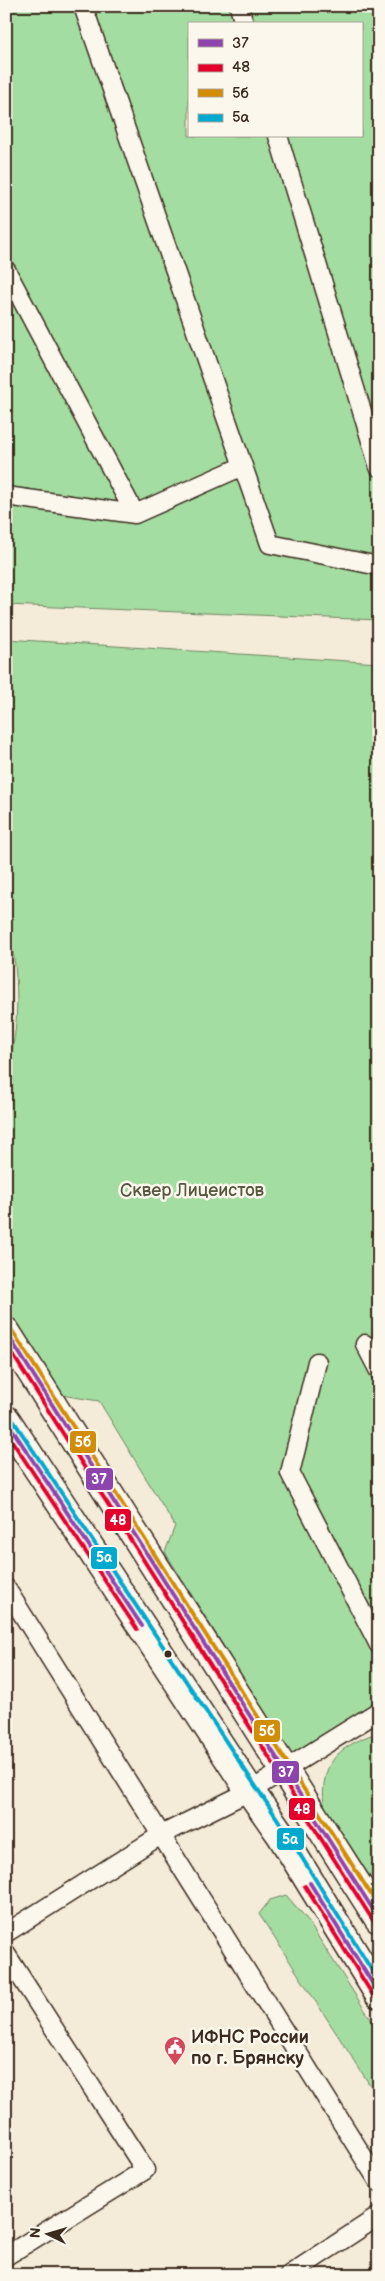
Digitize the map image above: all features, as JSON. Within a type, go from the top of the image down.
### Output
[{"type":"main road","points":[[6,1332],[379,1919]]},
{"type":"main road","points":[[6,1420],[250,1791],[281,1835],[379,1994]]},
{"type":"lane","points":[[83,6],[270,544],[379,566]]},
{"type":"lane","points":[[239,6],[243,22]]},
{"type":"lane","points":[[279,138],[379,467]]},
{"type":"lane","points":[[6,270],[135,514]]},
{"type":"lane","points":[[6,496],[135,514],[243,466]]},
{"type":"lane","points":[[365,1344],[379,1371]]},
{"type":"lane","points":[[317,1362],[290,1473],[379,1645]]},
{"type":"lane","points":[[6,1588],[379,2182]]},
{"type":"lane","points":[[6,1933],[161,1835],[250,1791],[379,1712]]},
{"type":"lane","points":[[6,1954],[145,2170],[6,2256]]},
{"type":"lane","points":[[289,2275],[379,2216]]},
{"type":"green space","points":[[6,6],[379,6],[379,620],[6,605]]},
{"type":"green space","name":"Сквер Лицеистов","points":[[6,639],[379,663],[379,1723],[301,1771],[165,1552],[175,1526],[99,1401],[61,1395],[12,1322],[6,1309],[6,1071],[14,1037],[17,998],[14,958],[6,924]]},
{"type":"green space","points":[[371,1735],[379,1736],[379,1897],[336,1831],[325,1808],[323,1796],[325,1776],[336,1756],[355,1742]]},
{"type":"green space","points":[[286,1895],[306,1918],[379,2032],[379,2099],[259,1914],[270,1900]]},
{"type":"transit line","name":"5б","points":[[11,1329],[379,1907]]},
{"type":"transit line","name":"37","points":[[6,1332],[379,1919]]},
{"type":"transit line","name":"48","points":[[6,1344],[374,1922]]},
{"type":"transit line","name":"5а","points":[[11,1417],[286,1832],[379,1982]]},
{"type":"transit line","name":"37","points":[[6,1420],[142,1626]]},
{"type":"transit line","name":"48","points":[[6,1432],[137,1629]]},
{"type":"transit line","name":"37","points":[[310,1883],[379,1994]]},
{"type":"transit line","name":"48","points":[[305,1886],[374,1997]]},
{"type":"place","name":"ИФНС России по г. Брянску","points":[[175,2066]]}]
